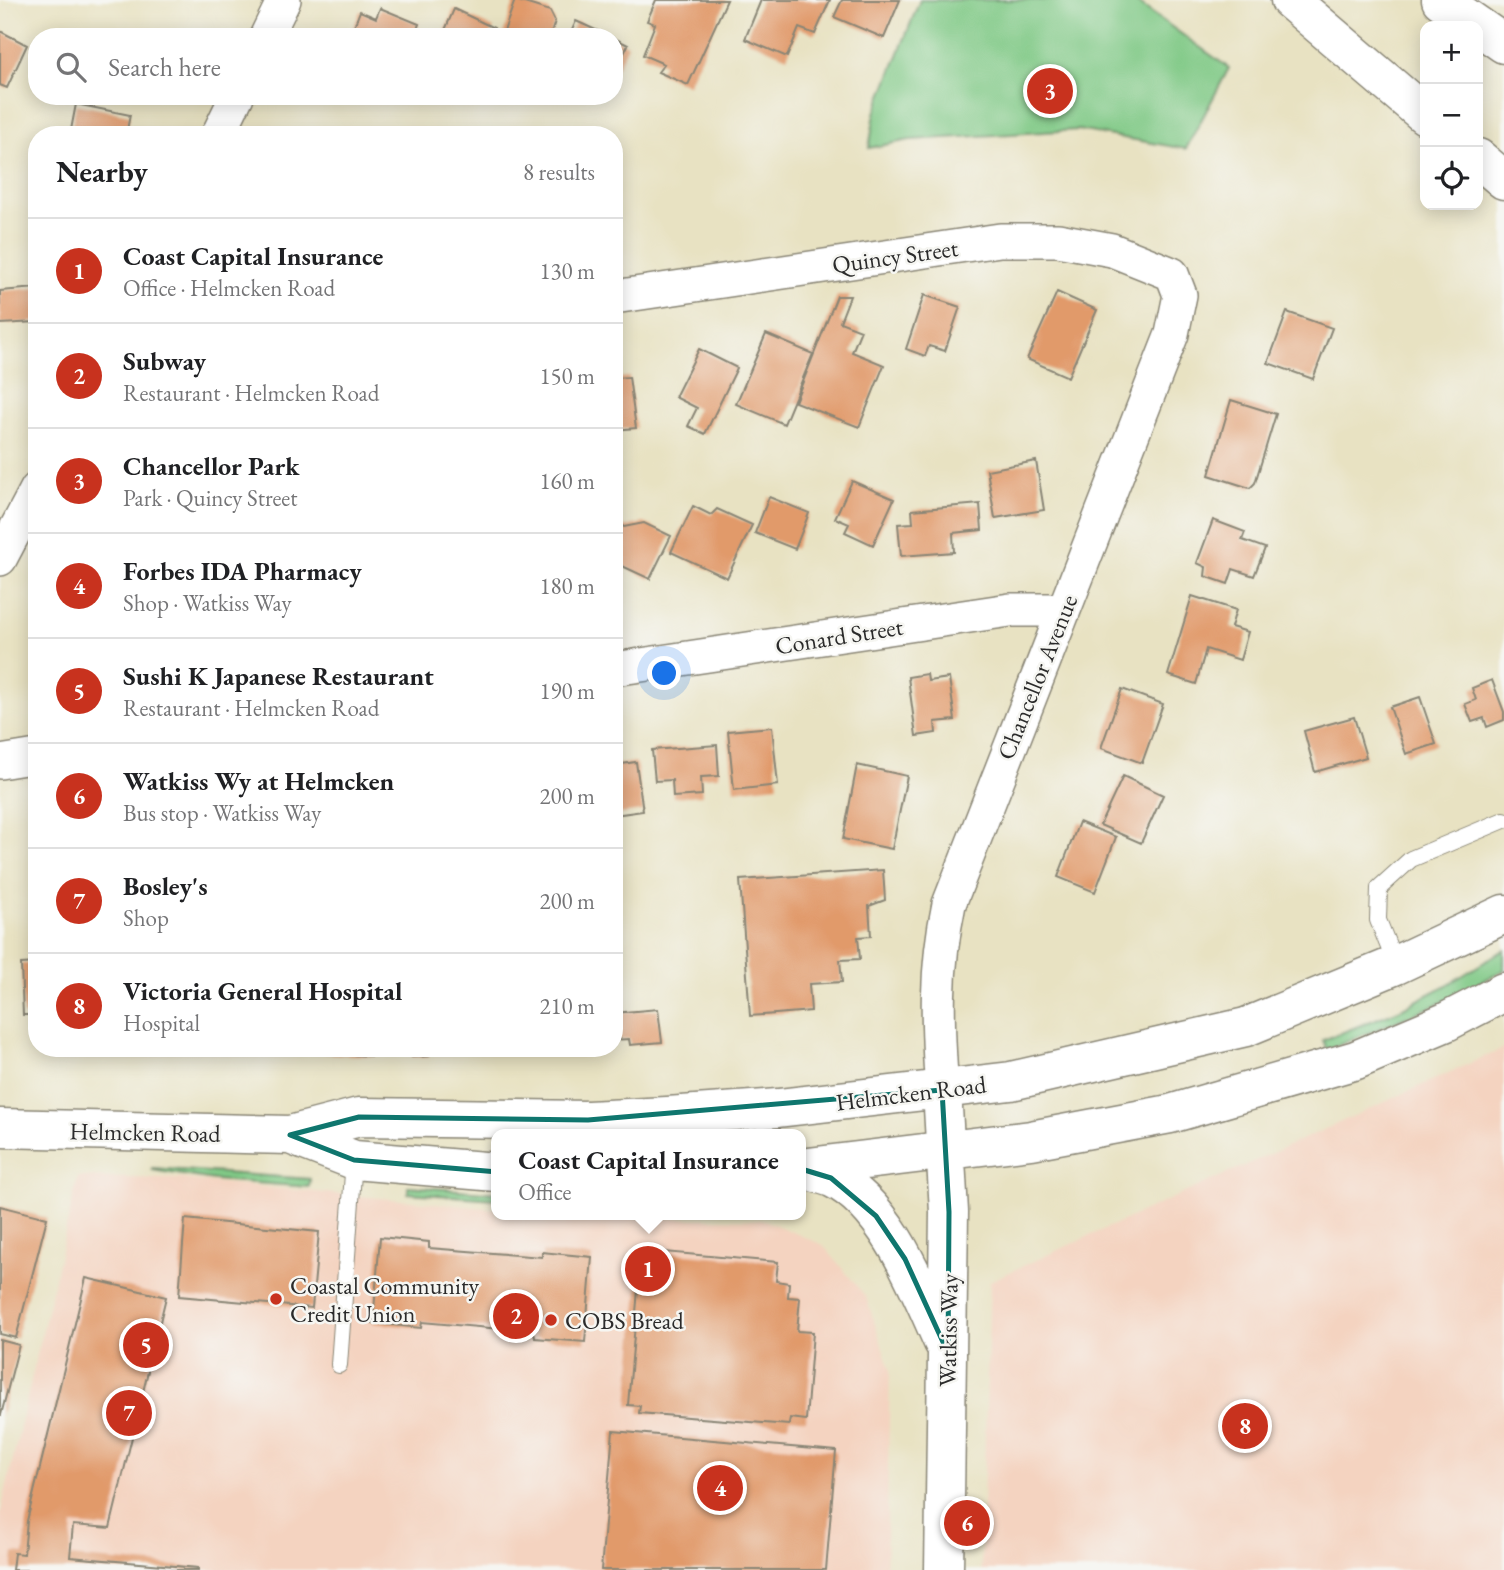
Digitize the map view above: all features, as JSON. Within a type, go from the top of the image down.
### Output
[{"type":"main road","points":[[1290,0],[1420,111]]},
{"type":"main road","points":[[1441,0],[1504,44]]},
{"type":"main road","points":[[1483,162],[1504,180]]},
{"type":"main road","name":"Helmcken Road","points":[[0,1128],[290,1135],[359,1116],[589,1120],[778,1108],[1011,1081],[1246,1027],[1396,965],[1504,914]]},
{"type":"main road","points":[[806,1167],[1031,1140],[1158,1116],[1248,1093],[1367,1056],[1446,1022],[1504,992]]},
{"type":"main road","name":"Watkiss Way","points":[[942,1090],[949,1212],[944,1570]]},
{"type":"main road","name":"Helmcken Road","points":[[290,1135],[354,1160],[491,1172]]},
{"type":"main road","points":[[806,1170],[831,1178],[852,1191],[876,1216],[905,1259],[948,1353]]},
{"type":"street","points":[[271,28],[285,0]]},
{"type":"street","points":[[222,126],[233,105]]},
{"type":"street","name":"Quincy Street","points":[[623,296],[1000,240],[1058,240],[1112,250],[1172,274]]},
{"type":"street","name":"Chancellor Avenue","points":[[942,1090],[937,989],[940,943],[949,904],[1172,334],[1181,295],[1172,274]]},
{"type":"street","points":[[0,559],[28,506]]},
{"type":"street","name":"Conard Street","points":[[623,668],[1010,610],[1064,610]]},
{"type":"street","points":[[0,762],[28,757]]},
{"type":"lane","points":[[1396,965],[1378,919],[1379,888],[1411,859],[1504,820]]},
{"type":"lane","points":[[340,1365],[354,1160]]},
{"type":"highlighted area","points":[[942,1090],[949,1212],[948,1353],[905,1259],[876,1216],[831,1178],[798,1168],[639,1180],[546,1176],[354,1160],[290,1135],[359,1117],[588,1120]]},
{"type":"shaded area","points":[[1504,1048],[1504,1570],[981,1570],[990,1281]]},
{"type":"shaded area","points":[[78,1177],[180,1179],[491,1209],[491,1220],[764,1220],[823,1245],[866,1297],[890,1369],[886,1570],[0,1570],[0,1515]]},
{"type":"green space","points":[[920,0],[1134,0],[1229,68],[1186,149],[1078,130],[910,140],[869,148],[875,113]]},
{"type":"green space","points":[[1504,950],[1504,970],[1445,1001],[1327,1050],[1323,1040],[1399,1010],[1447,985]]},
{"type":"green space","points":[[152,1168],[310,1179],[309,1187],[214,1180]]},
{"type":"green space","points":[[408,1186],[491,1193],[491,1199],[408,1193]]},
{"type":"building","points":[[515,0],[550,11],[555,21],[553,28],[505,28]]},
{"type":"building","points":[[656,0],[727,0],[688,85],[658,72],[664,64],[643,55],[655,24],[647,21]]},
{"type":"building","points":[[761,0],[830,0],[815,34],[799,28],[787,57],[745,39]]},
{"type":"building","points":[[842,0],[900,0],[884,38],[834,17]]},
{"type":"building","points":[[380,8],[419,24],[417,28],[353,28],[360,11],[376,18]]},
{"type":"building","points":[[454,9],[494,28],[446,28]]},
{"type":"building","points":[[576,21],[591,28],[573,28]]},
{"type":"building","points":[[0,31],[27,45],[7,88],[0,85]]},
{"type":"building","points":[[623,42],[628,45],[623,55]]},
{"type":"building","points":[[76,105],[130,115],[128,126],[72,126]]},
{"type":"building","points":[[28,289],[28,322],[0,324],[0,291]]},
{"type":"building","points":[[1057,292],[1097,310],[1068,377],[1027,359]]},
{"type":"building","points":[[924,295],[960,307],[945,351],[929,346],[925,356],[906,349]]},
{"type":"building","points":[[837,296],[850,296],[840,322],[861,330],[852,352],[884,365],[859,427],[795,402]]},
{"type":"building","points":[[1287,312],[1332,328],[1313,379],[1268,363]]},
{"type":"building","points":[[766,334],[813,354],[784,424],[736,404]]},
{"type":"building","points":[[699,349],[737,368],[705,434],[688,426],[697,408],[675,397]]},
{"type":"building","points":[[629,377],[636,428],[623,429],[623,378]]},
{"type":"building","points":[[1231,400],[1276,414],[1255,483],[1250,488],[1209,475]]},
{"type":"building","points":[[1036,461],[1044,510],[995,518],[987,470]]},
{"type":"building","points":[[852,481],[894,499],[873,545],[845,532],[849,524],[835,518]]},
{"type":"building","points":[[769,497],[809,513],[795,549],[755,533]]},
{"type":"building","points":[[980,504],[982,530],[953,533],[954,552],[901,556],[898,524],[913,523],[912,510]]},
{"type":"building","points":[[693,506],[711,515],[717,509],[752,525],[727,578],[671,552]]},
{"type":"building","points":[[1213,520],[1245,532],[1242,540],[1265,548],[1254,576],[1233,569],[1228,584],[1205,576],[1206,567],[1197,563]]},
{"type":"building","points":[[644,523],[671,536],[650,579],[623,566],[623,526]]},
{"type":"building","points":[[1192,596],[1236,610],[1231,627],[1248,632],[1240,660],[1206,649],[1196,684],[1168,675]]},
{"type":"building","points":[[927,674],[928,681],[949,678],[955,720],[935,722],[936,733],[916,736],[908,677]]},
{"type":"building","points":[[1492,680],[1504,712],[1504,720],[1487,727],[1484,718],[1472,722],[1465,704],[1476,700],[1472,688]]},
{"type":"building","points":[[1122,689],[1163,704],[1142,763],[1101,748]]},
{"type":"building","points":[[1420,697],[1436,744],[1406,754],[1390,707]]},
{"type":"building","points":[[1354,717],[1366,757],[1315,772],[1304,731]]},
{"type":"building","points":[[772,727],[778,785],[734,790],[728,731]]},
{"type":"building","points":[[717,745],[719,776],[701,777],[702,795],[673,797],[672,780],[655,781],[652,750]]},
{"type":"building","points":[[636,762],[643,811],[623,814],[623,764]]},
{"type":"building","points":[[857,765],[907,776],[892,849],[843,839]]},
{"type":"building","points":[[1123,776],[1163,795],[1141,843],[1100,825]]},
{"type":"building","points":[[1079,822],[1116,837],[1095,892],[1058,877]]},
{"type":"building","points":[[883,870],[885,900],[869,906],[871,936],[858,937],[860,959],[840,960],[842,982],[809,984],[811,1011],[750,1016],[740,880]]},
{"type":"building","points":[[21,964],[28,964],[28,1015],[23,1015]]},
{"type":"building","points":[[658,1009],[662,1042],[630,1045],[629,1039],[623,1039],[623,1012]]},
{"type":"building","points":[[0,1206],[47,1218],[16,1338],[0,1334]]},
{"type":"building","points":[[185,1219],[319,1232],[312,1308],[179,1296]]},
{"type":"building","points":[[380,1237],[429,1242],[429,1248],[542,1257],[542,1252],[592,1257],[585,1342],[535,1338],[534,1332],[422,1322],[421,1328],[373,1323]]},
{"type":"building","points":[[653,1251],[778,1262],[776,1281],[789,1283],[788,1297],[800,1298],[797,1331],[813,1332],[806,1420],[790,1418],[789,1425],[639,1413],[640,1406],[628,1405],[641,1255],[652,1256]]},
{"type":"building","points":[[86,1278],[166,1297],[110,1528],[73,1525],[70,1557],[198,1570],[12,1570],[14,1553],[24,1554],[27,1521]]},
{"type":"building","points":[[0,1340],[19,1345],[1,1415],[0,1415]]},
{"type":"building","points":[[613,1431],[836,1451],[826,1570],[601,1570]]},
{"type":"place","name":"Chancellor Park","points":[[1050,91]]},
{"type":"place","name":"Coast Capital Insurance","points":[[648,1269]]},
{"type":"place","name":"Coastal Community Credit Union","points":[[276,1299]]},
{"type":"place","name":"Subway","points":[[516,1316]]},
{"type":"place","name":"COBS Bread","points":[[551,1320]]},
{"type":"place","name":"Sushi K Japanese Restaurant","points":[[146,1345]]},
{"type":"place","name":"Bosley's","points":[[129,1413]]},
{"type":"place","name":"Victoria General Hospital","points":[[1245,1426]]},
{"type":"place","name":"Forbes IDA Pharmacy","points":[[720,1488]]},
{"type":"place","name":"Watkiss Wy at Helmcken","points":[[967,1523]]}]
